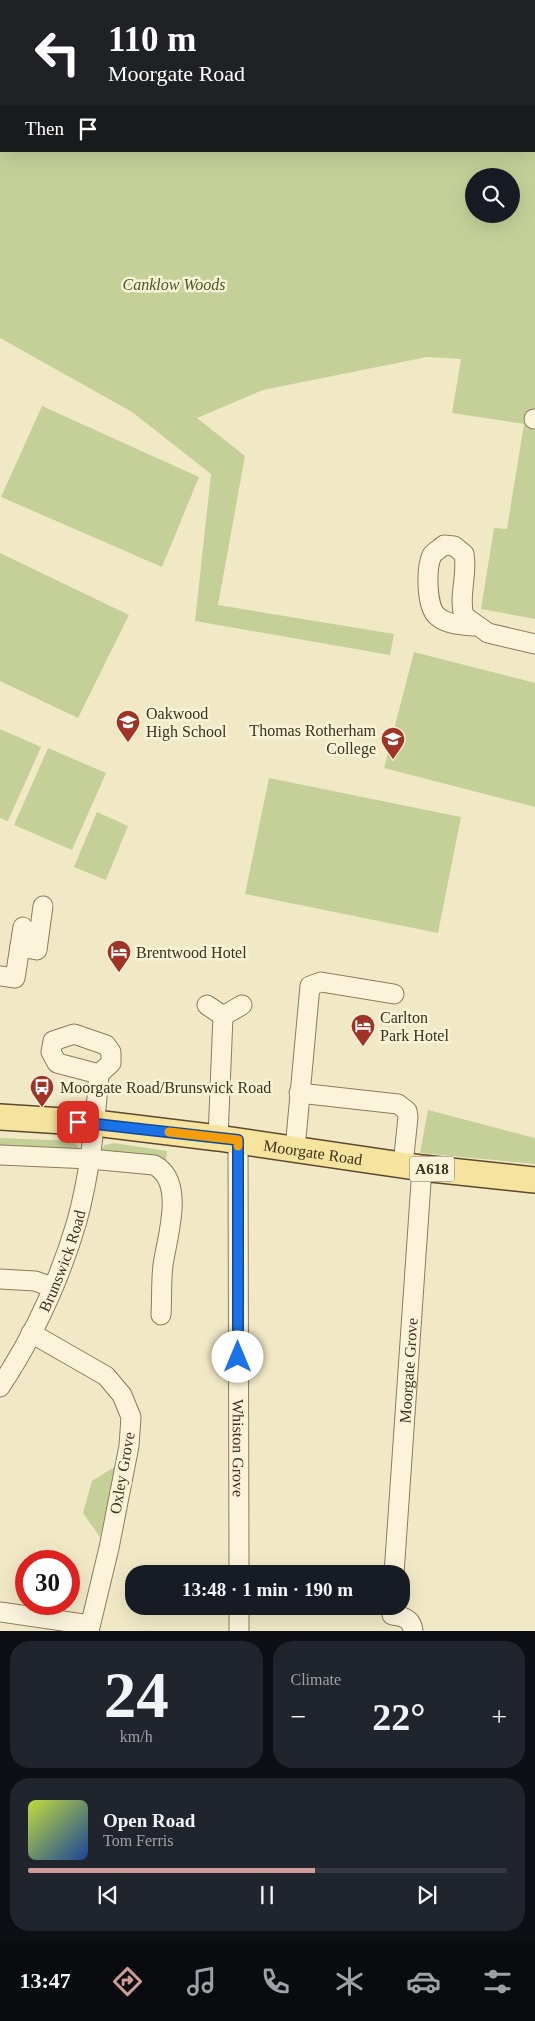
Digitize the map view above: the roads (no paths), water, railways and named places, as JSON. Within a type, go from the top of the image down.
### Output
[{"type":"main road","name":"Moorgate Road","points":[[0,1118],[95,1123],[228,1139],[413,1166],[535,1180]]},
{"type":"street","points":[[475,626],[488,633],[535,644]]},
{"type":"street","points":[[20,947],[37,950],[43,906]]},
{"type":"street","points":[[0,976],[15,978],[23,927]]},
{"type":"street","points":[[295,1149],[310,986],[321,982],[394,994]]},
{"type":"street","points":[[207,1005],[223,1016],[242,1005]]},
{"type":"street","name":"Whiston Grove","points":[[223,1016],[239,1565]]},
{"type":"street","name":"Brunswick Road","points":[[0,1387],[31,1333],[52,1287],[77,1221],[90,1159],[99,1074]]},
{"type":"street","name":"Moorgate Grove","points":[[299,1093],[398,1104],[404,1107],[408,1117],[413,1166],[394,1565]]},
{"type":"street","points":[[0,1156],[90,1159],[154,1165],[162,1169],[170,1184],[172,1206],[163,1266],[161,1315]]},
{"type":"street","points":[[0,1279],[35,1282],[52,1287]]},
{"type":"street","name":"Oxley Grove","points":[[31,1333],[106,1376],[122,1395],[131,1417],[129,1446],[109,1548],[89,1628]]},
{"type":"street","points":[[0,1612],[89,1628]]},
{"type":"street","points":[[239,1615],[239,1631]]},
{"type":"street","points":[[391,1617],[407,1619],[411,1622],[413,1631]]},
{"type":"place","name":"Oakwood High School","points":[[128,743]]},
{"type":"place","name":"Thomas Rotherham College","points":[[393,760]]},
{"type":"place","name":"Brentwood Hotel","points":[[119,973]]},
{"type":"place","name":"Carlton Park Hotel","points":[[363,1047]]},
{"type":"place","name":"Moorgate Road/Brunswick Road","points":[[42,1108]]},
{"type":"park label","name":"Canklow Woods","points":[[174,284]]}]
